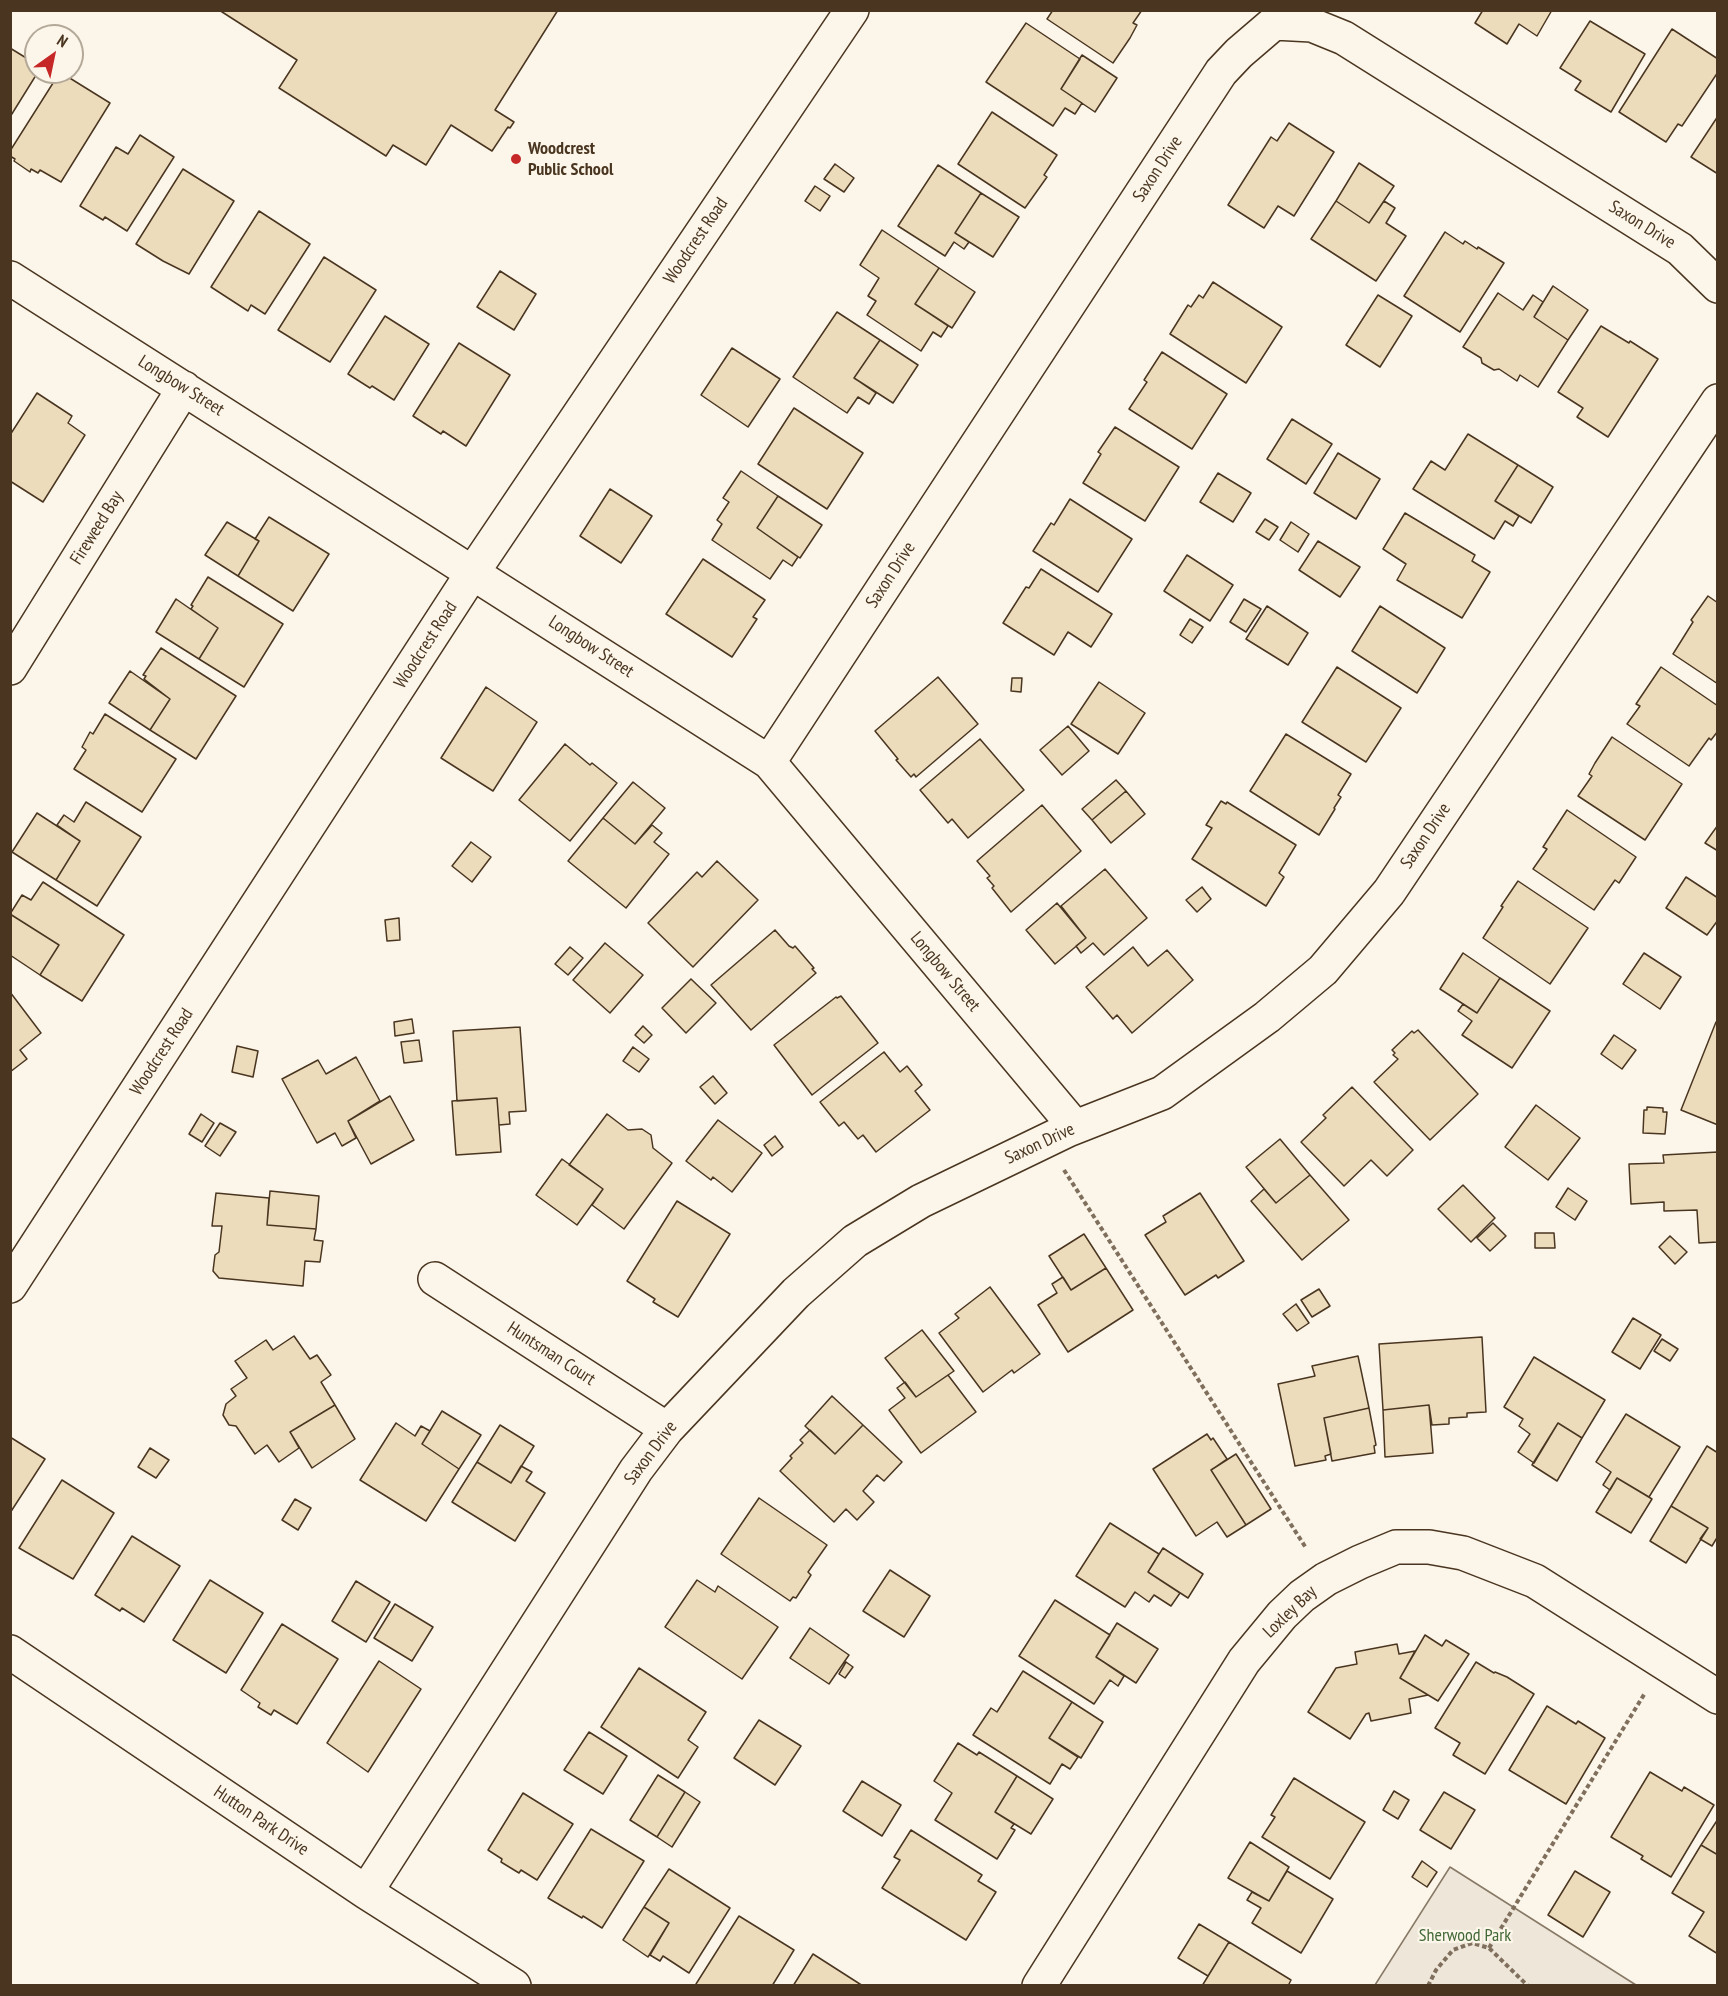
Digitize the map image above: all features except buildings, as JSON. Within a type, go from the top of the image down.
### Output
[{"type":"street","name":"Woodcrest Road","points":[[10,1286],[473,572],[852,10]]},
{"type":"street","name":"Saxon Drive","points":[[769,762],[1221,72],[1274,23],[1312,25],[1344,38],[1680,249],[1718,286]]},
{"type":"street","name":"Longbow Street","points":[[10,278],[769,762],[1075,1127]]},
{"type":"street","name":"Fireweed Bay","points":[[10,668],[184,388]]},
{"type":"street","name":"Saxon Drive","points":[[366,1892],[636,1470],[667,1429],[796,1293],[855,1241],[921,1201],[1075,1127],[1162,1093],[1267,1017],[1323,970],[1389,892],[1718,401]]},
{"type":"street","name":"Huntsman Court","points":[[435,1279],[667,1429]]},
{"type":"street","name":"Loxley Bay","points":[[1039,1986],[1244,1661],[1282,1615],[1302,1596],[1326,1579],[1396,1547],[1429,1547],[1463,1553],[1535,1581],[1718,1697]]},
{"type":"street","name":"Hutton Park Drive","points":[[10,1652],[366,1892],[514,1986]]},
{"type":"path","points":[[1046,1141],[1326,1579]]},
{"type":"path","points":[[1489,1948],[1664,1663]]},
{"type":"path","points":[[1428,1986],[1436,1970],[1453,1950],[1472,1943],[1489,1948],[1528,1986]]},
{"type":"green space","name":"Sherwood Park","points":[[1450,1867],[1636,1985],[1375,1985]]},
{"type":"place","name":"Woodcrest Public School","points":[[516,159]]}]
